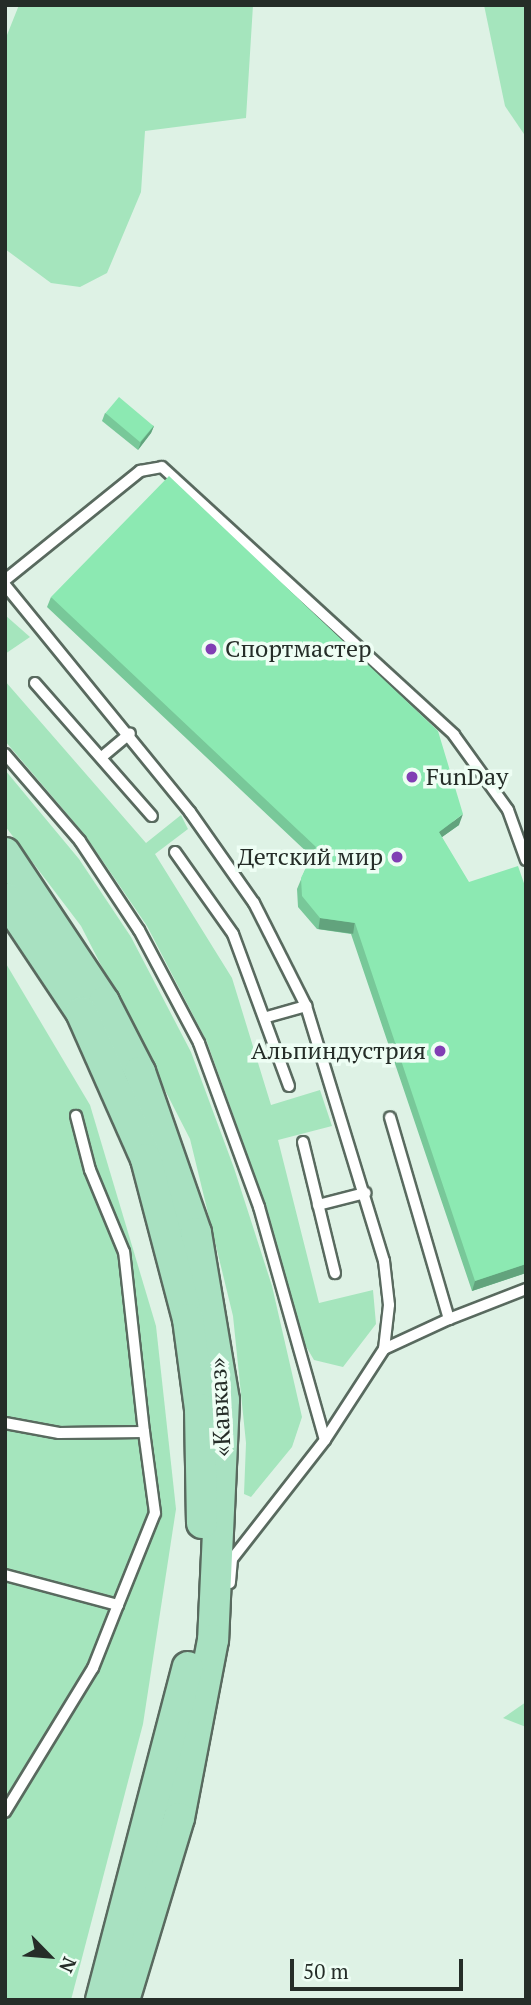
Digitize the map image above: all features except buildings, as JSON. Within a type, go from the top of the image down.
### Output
[{"type":"main road","name":"«Кавказ»","points":[[5,853],[104,1002],[140,1072],[196,1233],[212,1314],[224,1400],[220,1570],[213,1640],[178,1818],[124,2000]]},
{"type":"main road","name":"«Кавказ»","points":[[5,898],[81,1012],[146,1159],[188,1319],[200,1409],[204,1503],[190,1659],[101,2000]]},
{"type":"lane","points":[[384,1349],[384,1261],[306,1006],[254,902],[130,733],[5,583],[140,471],[162,467],[454,735],[508,810],[526,860]]},
{"type":"lane","points":[[35,682],[103,756],[152,816]]},
{"type":"lane","points":[[103,756],[130,733]]},
{"type":"lane","points":[[5,754],[80,841],[139,930],[199,1043],[259,1207],[325,1440]]},
{"type":"lane","points":[[176,852],[233,934],[267,1017],[289,1086]]},
{"type":"lane","points":[[267,1017],[306,1006]]},
{"type":"lane","points":[[5,1812],[93,1668],[155,1513],[124,1252],[90,1170],[76,1116]]},
{"type":"lane","points":[[390,1117],[449,1319]]},
{"type":"lane","points":[[303,1142],[335,1273]]},
{"type":"lane","points":[[318,1205],[365,1193]]},
{"type":"lane","points":[[178,1818],[195,1782],[213,1710],[232,1559],[325,1440],[384,1349],[449,1319],[526,1289]]},
{"type":"lane","points":[[5,1423],[59,1433],[144,1432]]},
{"type":"lane","points":[[5,1575],[118,1605]]},
{"type":"green space","points":[[19,5],[253,5],[246,118],[145,131],[141,192],[107,273],[80,287],[51,283],[5,249],[5,40]]},
{"type":"green space","points":[[484,5],[526,5],[526,137],[505,106]]},
{"type":"green space","points":[[5,615],[30,637],[5,654]]},
{"type":"green space","points":[[5,681],[146,843],[181,815],[188,829],[155,854],[232,978],[271,1105],[320,1090],[332,1126],[278,1140],[319,1303],[373,1290],[376,1324],[343,1367],[314,1360],[304,1343],[267,1209],[207,1042],[147,926],[85,835],[5,741]]},
{"type":"green space","points":[[5,770],[79,859],[131,937],[191,1052],[234,1168],[272,1286],[302,1417],[292,1447],[251,1497],[244,1494],[246,1443],[233,1316],[190,1139],[81,926],[5,826]]},
{"type":"green space","points":[[5,962],[90,1105],[156,1326],[176,1509],[143,1724],[71,2000],[5,2000]]},
{"type":"green space","points":[[526,1702],[526,1727],[503,1718]]},
{"type":"place","name":"Спортмастер","points":[[211,649]]},
{"type":"place","name":"FunDay","points":[[412,777]]},
{"type":"place","name":"Детский мир","points":[[397,857]]},
{"type":"place","name":"Альпиндустрия","points":[[440,1051]]}]
